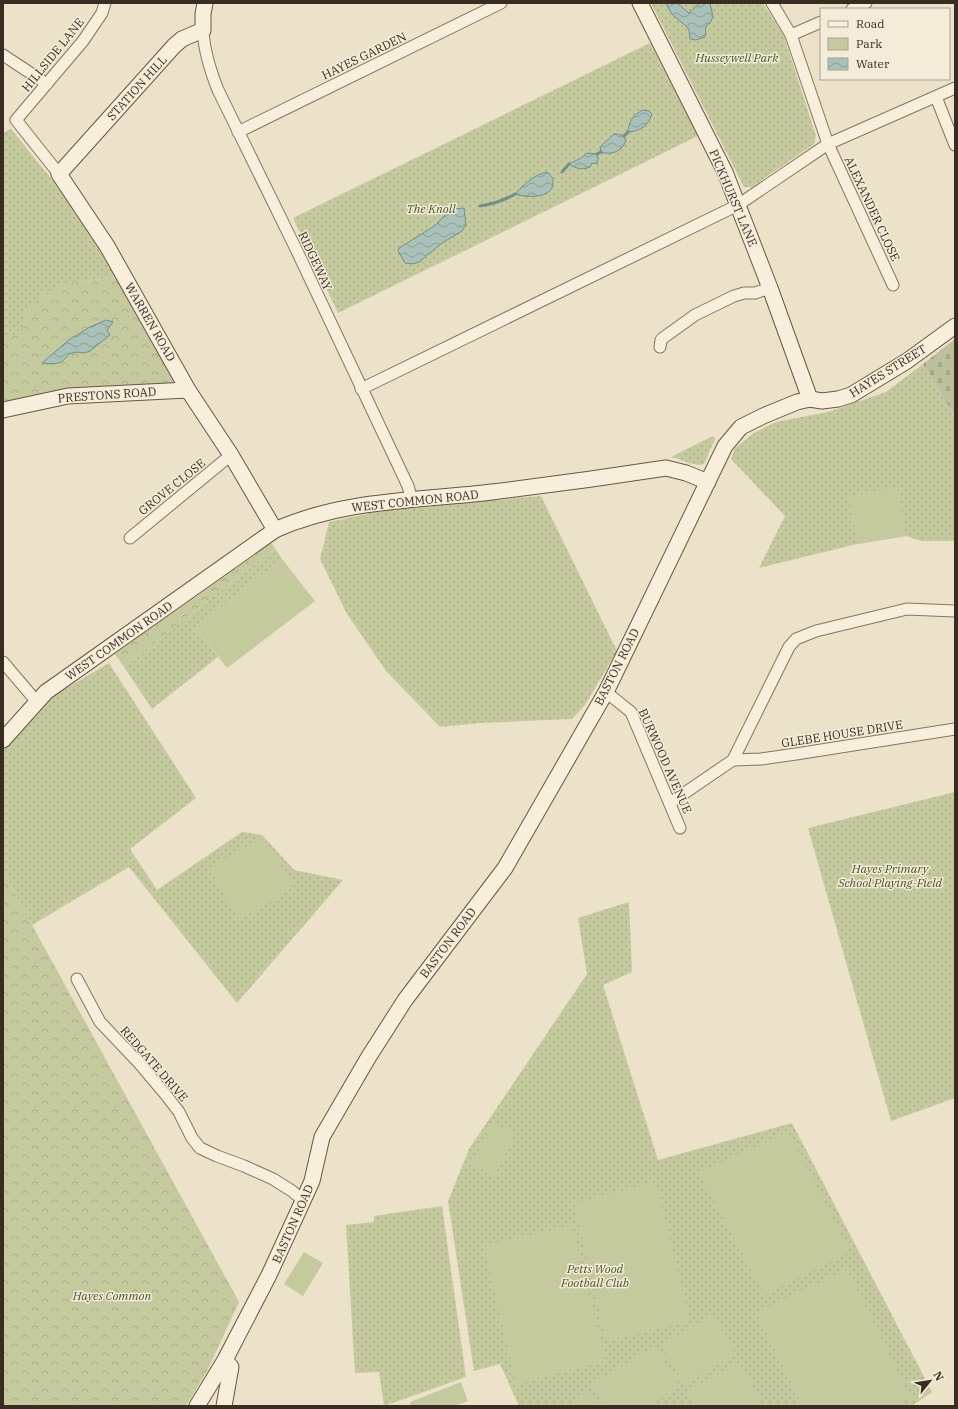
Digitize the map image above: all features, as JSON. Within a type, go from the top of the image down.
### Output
[{"type":"main road","points":[[203,30],[205,3]]},
{"type":"main road","name":"PICKHURST LANE","points":[[640,3],[725,172],[770,288],[810,399]]},
{"type":"main road","name":"STATION HILL","points":[[58,174],[174,46],[182,39],[203,30]]},
{"type":"main road","name":"WARREN ROAD","points":[[58,174],[107,246],[188,390],[230,455],[275,530]]},
{"type":"main road","name":"HAYES STREET","points":[[708,482],[725,446],[741,427],[797,402],[810,399],[822,401],[838,399],[851,395],[907,361],[955,326]]},
{"type":"main road","name":"PRESTONS ROAD","points":[[3,410],[68,396],[188,390]]},
{"type":"main road","name":"WEST COMMON ROAD","points":[[3,740],[46,692],[275,530],[296,521],[311,516],[364,504],[387,501],[412,501],[493,492],[666,468],[686,473],[708,482]]},
{"type":"main road","name":"BASTON ROAD","points":[[197,1406],[224,1360],[269,1275],[304,1201],[312,1181],[322,1137],[368,1058],[405,1000],[504,868],[606,692],[708,482]]},
{"type":"main road","points":[[224,1360],[231,1367],[224,1406]]},
{"type":"street","name":"HILLSIDE LANE","points":[[16,120],[84,41],[102,13],[105,3]]},
{"type":"street","name":"HAYES GARDEN","points":[[238,132],[501,3]]},
{"type":"street","name":"ALEXANDER CLOSE","points":[[772,3],[791,35],[828,144],[893,285]]},
{"type":"street","points":[[854,8],[866,3]]},
{"type":"street","points":[[791,35],[820,22]]},
{"type":"street","name":"RIDGEWAY","points":[[203,30],[204,45],[210,71],[218,90],[296,249],[408,486],[412,501]]},
{"type":"street","points":[[3,54],[47,84]]},
{"type":"street","points":[[361,389],[738,205],[828,144],[955,88]]},
{"type":"street","points":[[936,97],[955,146]]},
{"type":"street","name":"WARREN ROAD","points":[[16,120],[58,174]]},
{"type":"street","points":[[660,347],[661,340],[663,338],[695,315],[739,294],[770,288]]},
{"type":"street","name":"GROVE CLOSE","points":[[130,538],[230,455]]},
{"type":"street","points":[[670,803],[732,760],[789,647],[796,639],[816,632],[907,609],[955,611]]},
{"type":"street","points":[[3,662],[37,702]]},
{"type":"street","name":"BURWOOD AVENUE","points":[[606,692],[631,712],[680,828]]},
{"type":"street","name":"GLEBE HOUSE DRIVE","points":[[732,760],[761,759],[955,729]]},
{"type":"street","name":"REDGATE DRIVE","points":[[77,979],[100,1022],[139,1063],[166,1095],[179,1112],[192,1138],[200,1148],[273,1179],[292,1191],[304,1201]]},
{"type":"green space","name":"Husseywell Park","points":[[651,3],[763,3],[784,36],[816,136],[814,144],[752,187],[744,187]]},
{"type":"green space","name":"The Knoll","points":[[650,43],[698,136],[338,313],[293,218]]},
{"type":"green space","points":[[11,129],[70,202],[115,276],[66,283],[26,313],[23,328],[7,340],[3,339],[3,133]]},
{"type":"green space","points":[[115,276],[178,382],[83,390],[3,405],[3,339],[7,340],[23,328],[26,313],[40,296],[66,283]]},
{"type":"green space","points":[[955,339],[955,416],[923,364]]},
{"type":"green space","points":[[923,364],[955,416],[955,541],[921,541],[906,536],[857,544],[759,568],[785,516],[731,459],[735,448],[754,433],[776,422],[828,412],[886,392]]},
{"type":"green space","points":[[713,436],[715,439],[704,464],[692,464],[671,457]]},
{"type":"green space","points":[[898,487],[906,536],[857,544],[849,496]]},
{"type":"green space","points":[[541,496],[617,651],[585,705],[572,719],[481,723],[440,727],[386,671],[347,614],[320,559],[329,522],[389,509]]},
{"type":"green space","points":[[271,543],[275,548],[124,667],[115,654]]},
{"type":"green space","points":[[275,548],[282,559],[195,627],[218,657],[152,709],[124,667]]},
{"type":"green space","points":[[282,559],[315,601],[227,668],[195,627]]},
{"type":"green space","points":[[109,663],[196,798],[130,849],[157,890],[242,832],[262,835],[294,870],[343,880],[237,1003],[129,867],[32,925],[3,870],[3,750],[50,698]]},
{"type":"green space","name":"Hayes Primary School Playing-Field","points":[[955,792],[955,1098],[891,1121],[808,828]]},
{"type":"green space","points":[[263,836],[294,887],[239,920],[209,869]]},
{"type":"green space","name":"Hayes Common","points":[[3,870],[239,1302],[207,1371],[186,1406],[3,1406]]},
{"type":"green space","name":"Petts Wood Football Club","points":[[629,902],[632,972],[603,985],[658,1160],[792,1123],[932,1392],[912,1406],[519,1406],[500,1364],[474,1371],[448,1201],[469,1149],[587,974],[578,918]]},
{"type":"green space","points":[[492,1122],[515,1134],[495,1176],[472,1165]]},
{"type":"green space","points":[[788,1131],[850,1252],[764,1295],[699,1173]]},
{"type":"green space","points":[[656,1182],[690,1321],[606,1341],[574,1203]]},
{"type":"green space","points":[[442,1206],[466,1377],[384,1406],[379,1372],[355,1373],[346,1225],[374,1222],[374,1216]]},
{"type":"green space","points":[[572,1225],[606,1361],[516,1384],[484,1246]]},
{"type":"green space","points":[[304,1252],[323,1263],[303,1296],[284,1284]]},
{"type":"green space","points":[[847,1269],[911,1398],[896,1406],[802,1406],[756,1313]]},
{"type":"green space","points":[[713,1314],[736,1354],[684,1385],[661,1345]]},
{"type":"green space","points":[[655,1346],[680,1386],[648,1406],[604,1406],[591,1384]]},
{"type":"green space","points":[[739,1362],[764,1406],[695,1406],[686,1391]]},
{"type":"green space","points":[[461,1382],[468,1401],[454,1406],[411,1406],[410,1402]]},
{"type":"green space","points":[[589,1392],[597,1406],[567,1406]]},
{"type":"water","points":[[666,3],[677,3],[689,13],[700,3],[710,3],[713,17],[710,23],[706,26],[705,37],[696,40],[690,39],[689,30],[671,13]]},
{"type":"water","points":[[643,110],[649,111],[652,114],[649,121],[640,129],[628,132],[632,119]]},
{"type":"water","points":[[614,134],[624,137],[626,141],[622,148],[612,153],[601,152],[600,147]]},
{"type":"water","points":[[587,153],[597,154],[597,164],[592,163],[590,167],[582,169],[569,164],[581,158]]},
{"type":"water","points":[[547,172],[553,178],[552,188],[549,192],[540,196],[524,196],[515,194],[533,178]]},
{"type":"water","points":[[464,208],[466,225],[462,231],[442,243],[419,262],[412,264],[405,263],[398,251],[399,248],[437,224],[453,209]]},
{"type":"water","points":[[106,320],[113,322],[107,330],[110,335],[90,351],[85,353],[76,352],[69,354],[62,362],[54,364],[42,363],[70,339],[88,328]]},
{"type":"waterway","points":[[624,136],[628,132]]},
{"type":"waterway","points":[[597,154],[601,152]]},
{"type":"waterway","points":[[562,172],[569,164]]},
{"type":"waterway","points":[[480,206],[498,202],[515,194]]}]
